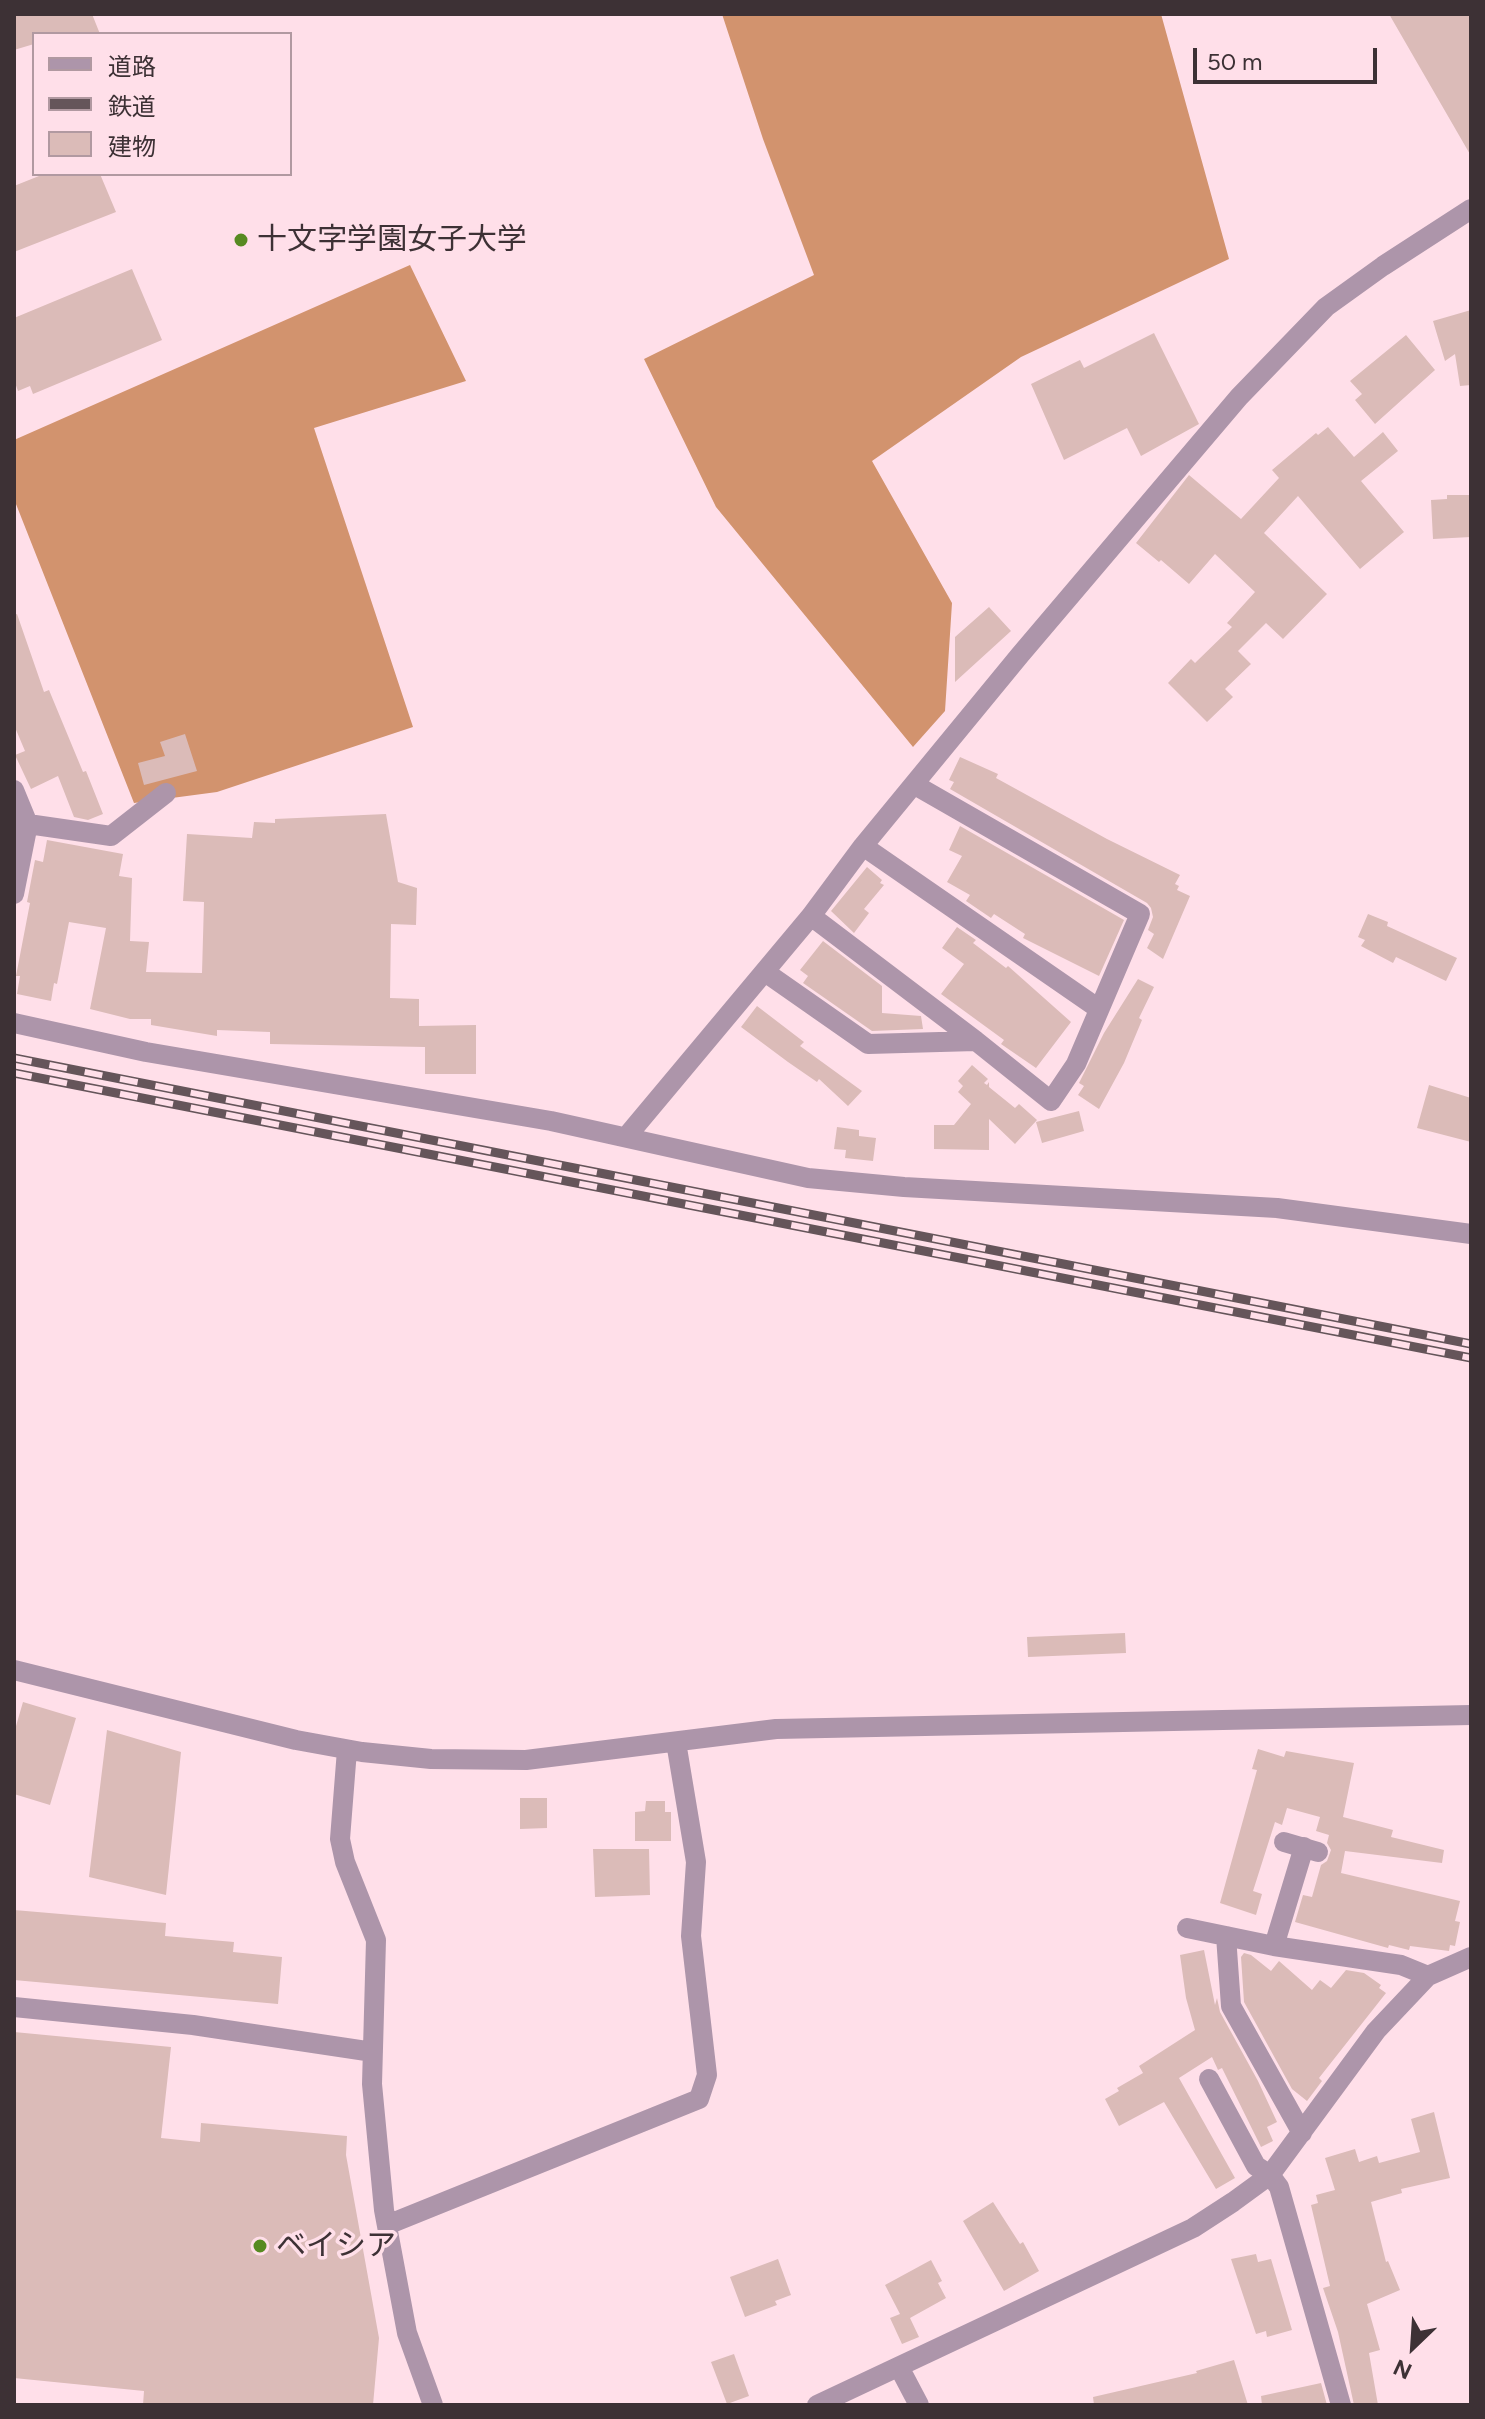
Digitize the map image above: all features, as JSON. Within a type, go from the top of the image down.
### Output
[{"type":"street","points":[[627,1136],[811,916],[863,846],[1020,655],[1239,397],[1326,307],[1471,209]]},
{"type":"street","points":[[811,916],[1051,1101],[1076,1064],[1140,914],[915,785]]},
{"type":"street","points":[[14,790],[21,826],[14,894]]},
{"type":"street","points":[[21,826],[111,836],[166,793]]},
{"type":"street","points":[[863,846],[1099,1009]]},
{"type":"street","points":[[765,972],[868,1044],[976,1041]]},
{"type":"street","points":[[14,1023],[146,1052],[627,1136],[808,1178],[904,1187],[1277,1208],[1471,1234]]},
{"type":"street","points":[[14,1670],[296,1740],[347,1750],[431,1759],[526,1760],[776,1729],[1471,1715]]},
{"type":"street","points":[[387,2225],[699,2099],[707,2075],[691,1936],[696,1862],[676,1742]]},
{"type":"street","points":[[347,1750],[340,1839],[345,1862],[376,1940],[372,2084],[387,2225],[407,2333],[433,2405]]},
{"type":"street","points":[[1274,1946],[1302,1847]]},
{"type":"street","points":[[1187,1928],[1274,1946],[1401,1965],[1428,1976]]},
{"type":"street","points":[[1226,1936],[1231,2006],[1302,2133]]},
{"type":"street","points":[[817,2405],[1193,2228],[1270,2175],[1376,2031],[1428,1976],[1471,1957]]},
{"type":"street","points":[[14,2007],[193,2025],[373,2052]]},
{"type":"street","points":[[1209,2079],[1256,2166],[1270,2175],[1279,2187],[1341,2405]]},
{"type":"street","points":[[899,2367],[919,2405]]},
{"type":"shaded area","points":[[722,14],[1161,14],[1229,259],[1021,357],[872,461],[952,603],[945,711],[913,747],[716,507],[644,359],[814,275],[763,139]]},
{"type":"shaded area","points":[[410,265],[466,381],[314,428],[413,727],[217,792],[134,803],[14,499],[14,440]]},
{"type":"building","points":[[14,14],[92,14],[99,32],[32,32],[32,45],[14,50]]},
{"type":"building","points":[[1389,14],[1471,14],[1471,156]]},
{"type":"building","points":[[39,176],[101,176],[116,212],[14,252],[14,186]]},
{"type":"building","points":[[132,269],[162,340],[33,394],[30,386],[18,391],[14,380],[14,318]]},
{"type":"building","points":[[1471,310],[1471,385],[1460,386],[1455,354],[1445,361],[1433,321]]},
{"type":"building","points":[[1154,333],[1199,424],[1141,456],[1127,428],[1064,460],[1031,384],[1080,360],[1084,368]]},
{"type":"building","points":[[1406,335],[1435,370],[1375,424],[1355,400],[1362,394],[1350,381]]},
{"type":"building","points":[[1328,427],[1354,457],[1383,432],[1398,451],[1361,481],[1404,532],[1360,569],[1298,496],[1264,533],[1327,594],[1283,639],[1266,623],[1238,651],[1251,664],[1225,689],[1233,697],[1207,722],[1168,683],[1191,659],[1195,663],[1232,627],[1227,623],[1255,592],[1215,554],[1189,584],[1136,543],[1189,475],[1241,519],[1279,478],[1272,470],[1316,433],[1318,435]]},
{"type":"building","points":[[1447,495],[1471,495],[1471,537],[1433,539],[1431,500],[1447,499]]},
{"type":"building","points":[[989,607],[1011,631],[955,682],[955,637]]},
{"type":"building","points":[[17,614],[44,692],[49,690],[103,814],[88,820],[74,817],[58,776],[31,789],[15,755],[25,751],[14,725],[14,615]]},
{"type":"building","points":[[185,734],[197,771],[144,785],[138,763],[165,756],[160,742]]},
{"type":"building","points":[[960,757],[998,774],[996,778],[1180,875],[1175,884],[1179,886],[1177,890],[1190,896],[1163,959],[1147,948],[1154,934],[1148,930],[1153,917],[1147,903],[950,789],[954,782],[949,780]]},
{"type":"building","points":[[386,814],[398,882],[417,888],[416,925],[391,924],[390,998],[419,999],[419,1026],[476,1025],[476,1074],[425,1074],[425,1047],[270,1044],[270,1032],[217,1030],[217,1036],[151,1025],[151,1019],[130,1019],[90,1009],[106,928],[69,922],[51,1001],[17,994],[20,976],[16,976],[35,860],[43,862],[47,840],[123,854],[119,876],[132,878],[130,941],[149,942],[146,972],[202,973],[204,902],[183,901],[187,834],[252,838],[254,822]]},
{"type":"building","points":[[960,826],[1124,920],[1099,976],[1023,938],[1025,934],[994,914],[991,918],[966,901],[970,895],[947,882],[962,856],[949,850]]},
{"type":"building","points":[[867,867],[884,885],[864,909],[869,913],[854,933],[831,911]]},
{"type":"building","points":[[1368,914],[1457,958],[1446,981],[1396,957],[1393,963],[1361,946],[1365,940],[1358,937]]},
{"type":"building","points":[[957,927],[976,940],[973,943],[1006,968],[1008,966],[1071,1022],[1036,1068],[1001,1044],[1004,1040],[941,994],[964,964],[942,948]]},
{"type":"building","points":[[823,941],[882,986],[882,1013],[921,1016],[923,1029],[872,1031],[803,983],[808,976],[800,970]]},
{"type":"building","points":[[1138,979],[1154,987],[1139,1018],[1142,1020],[1124,1063],[1099,1109],[1078,1095],[1084,1086],[1079,1083],[1104,1033]]},
{"type":"building","points":[[757,1006],[804,1042],[800,1046],[862,1091],[848,1106],[819,1079],[817,1082],[741,1027]]},
{"type":"building","points":[[972,1065],[988,1079],[984,1083],[987,1085],[989,1082],[989,1087],[1015,1108],[1019,1104],[1037,1120],[1015,1144],[989,1119],[989,1150],[934,1149],[934,1125],[954,1125],[971,1104],[958,1092],[963,1086],[958,1081]]},
{"type":"building","points":[[1429,1085],[1471,1098],[1471,1142],[1417,1128]]},
{"type":"building","points":[[1079,1111],[1084,1131],[1042,1143],[1036,1122]]},
{"type":"building","points":[[837,1127],[859,1130],[859,1136],[876,1138],[873,1161],[845,1158],[846,1150],[834,1149]]},
{"type":"building","points":[[1125,1633],[1126,1653],[1028,1657],[1027,1637]]},
{"type":"building","points":[[23,1702],[76,1718],[50,1805],[14,1794],[14,1733]]},
{"type":"building","points":[[107,1730],[181,1752],[166,1895],[89,1877]]},
{"type":"building","points":[[1258,1749],[1284,1757],[1286,1751],[1354,1763],[1343,1817],[1393,1830],[1391,1837],[1444,1850],[1442,1863],[1345,1851],[1341,1873],[1460,1901],[1455,1921],[1460,1922],[1455,1946],[1450,1945],[1449,1951],[1410,1946],[1409,1950],[1389,1945],[1388,1948],[1295,1922],[1303,1895],[1312,1897],[1321,1865],[1327,1861],[1331,1850],[1327,1843],[1329,1835],[1316,1831],[1320,1817],[1287,1808],[1282,1825],[1275,1822],[1253,1891],[1262,1894],[1256,1915],[1220,1903],[1257,1770],[1252,1769]]},
{"type":"building","points":[[520,1798],[547,1798],[547,1828],[520,1829]]},
{"type":"building","points":[[646,1801],[665,1801],[665,1812],[671,1812],[671,1841],[635,1841],[635,1812],[645,1811]]},
{"type":"building","points":[[593,1849],[649,1849],[650,1895],[595,1897]]},
{"type":"building","points":[[14,1910],[166,1923],[165,1936],[234,1942],[233,1952],[282,1957],[278,2004],[14,1980]]},
{"type":"building","points":[[1204,1950],[1215,2005],[1217,1998],[1220,2012],[1277,2122],[1267,2127],[1273,2141],[1261,2147],[1222,2068],[1218,2070],[1212,2057],[1179,2078],[1235,2178],[1216,2189],[1164,2102],[1119,2126],[1105,2099],[1143,2073],[1139,2066],[1195,2030],[1186,1998],[1180,1955]]},
{"type":"building","points":[[1244,1953],[1271,1971],[1279,1961],[1312,1990],[1320,1980],[1331,1988],[1346,1970],[1364,1973],[1381,1985],[1379,1988],[1386,1993],[1319,2078],[1322,2081],[1307,2101],[1292,2089],[1244,2002],[1241,1957]]},
{"type":"building","points":[[14,2032],[171,2047],[161,2138],[200,2142],[201,2123],[347,2136],[346,2155],[379,2338],[373,2405],[143,2405],[144,2391],[14,2378]]},
{"type":"building","points":[[1434,2112],[1450,2178],[1401,2189],[1402,2193],[1371,2202],[1386,2262],[1400,2290],[1367,2304],[1380,2350],[1369,2353],[1378,2405],[1354,2405],[1338,2332],[1323,2288],[1330,2286],[1311,2205],[1318,2203],[1316,2195],[1335,2190],[1325,2158],[1355,2149],[1359,2162],[1377,2156],[1379,2163],[1420,2152],[1411,2119]]},
{"type":"building","points":[[993,2202],[1020,2244],[1023,2242],[1039,2271],[1004,2291],[963,2221]]},
{"type":"building","points":[[1256,2254],[1258,2262],[1271,2259],[1292,2330],[1267,2337],[1266,2331],[1256,2334],[1231,2259]]},
{"type":"building","points":[[778,2259],[791,2295],[775,2301],[777,2305],[745,2317],[730,2277]]},
{"type":"building","points":[[931,2260],[942,2281],[938,2283],[946,2298],[910,2318],[919,2337],[902,2344],[890,2318],[900,2314],[885,2285]]},
{"type":"building","points":[[734,2354],[749,2396],[727,2404],[711,2362]]},
{"type":"building","points":[[1234,2360],[1248,2405],[1094,2405],[1093,2397],[1197,2373]]},
{"type":"building","points":[[1321,2383],[1327,2405],[1262,2405],[1261,2396]]},
{"type":"railway","points":[[14,1058],[1471,1344]]},
{"type":"railway","points":[[14,1073],[1471,1358]]},
{"type":"place","name":"十文字学園女子大学","points":[[241,240]]},
{"type":"place","name":"ベイシア","points":[[260,2246]]}]
